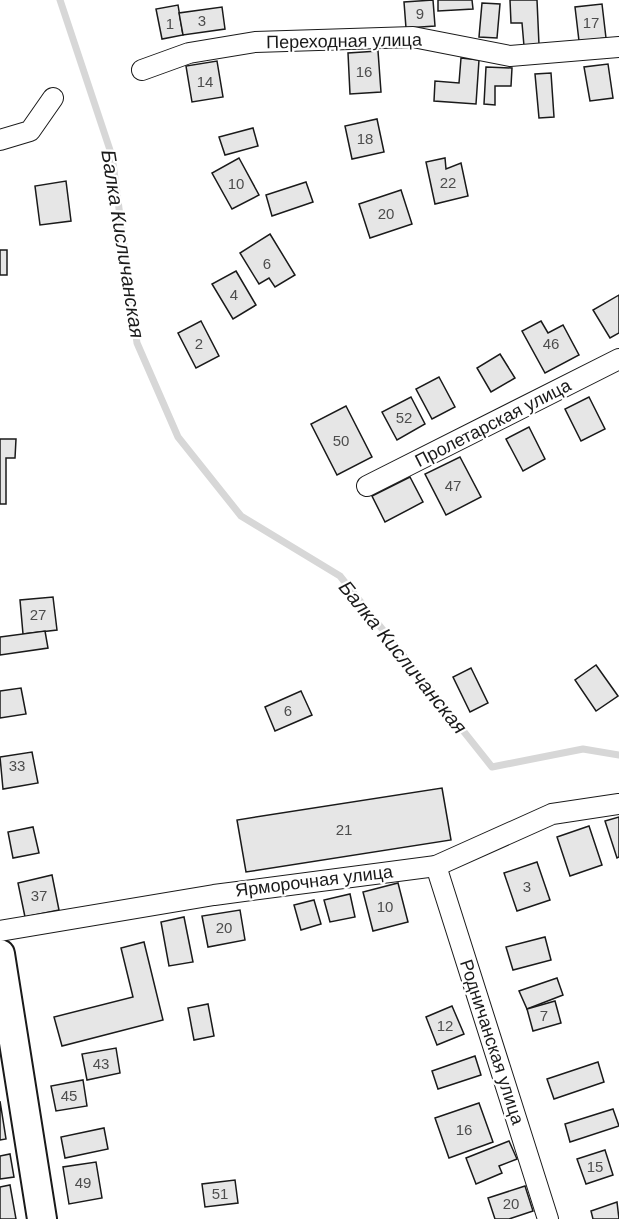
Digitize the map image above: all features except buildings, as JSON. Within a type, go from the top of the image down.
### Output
[{"type":"street","name":"Переходная улица","points":[[142,70],[189,53],[267,42],[413,37],[510,56],[619,47]]},
{"type":"street","points":[[0,141],[30,131],[52,98]]},
{"type":"street","name":"Пролетарская улица","points":[[367,486],[619,359]]},
{"type":"street","name":"Ярморочная улица","points":[[0,931],[214,895],[436,866],[552,814],[619,804]]},
{"type":"street","name":"Родничанская улица","points":[[436,866],[548,1219]]},
{"type":"street","points":[[0,954],[42,1219]]},
{"type":"waterway","name":"Балка Кисличанская","points":[[60,0],[112,156],[137,343],[178,437],[241,516],[340,576],[492,767],[583,749],[619,755]]}]
